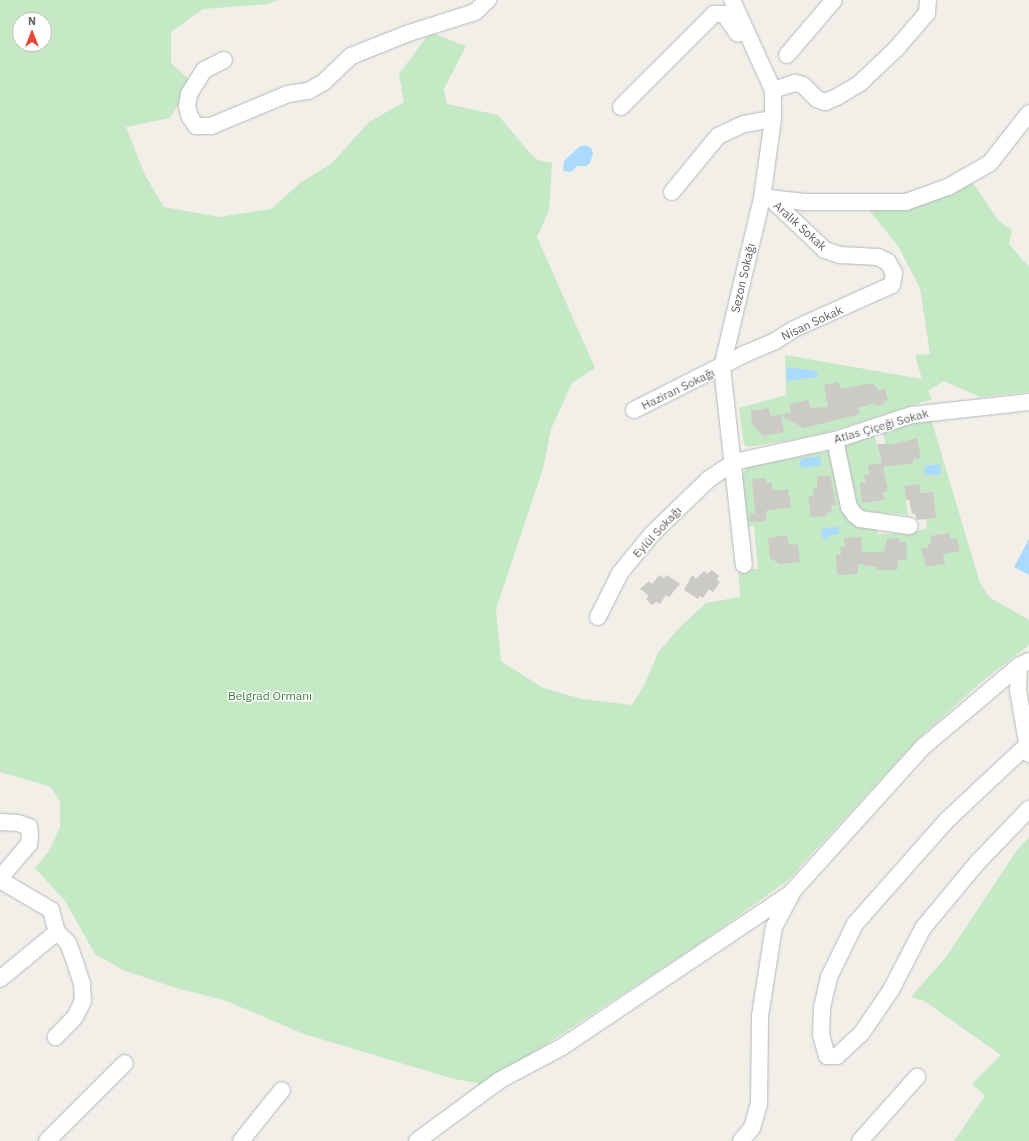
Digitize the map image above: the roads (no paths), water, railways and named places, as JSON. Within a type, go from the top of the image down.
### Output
[{"type":"street","points":[[224,60],[204,70],[189,94],[187,106],[190,118],[196,126],[211,126],[288,94],[308,91],[324,82],[351,56],[409,33],[475,12],[488,0]]},
{"type":"street","name":"Sezon Sokağı","points":[[732,0],[773,90],[766,198],[722,368],[734,462],[732,479],[744,565]]},
{"type":"street","points":[[787,55],[834,0]]},
{"type":"street","points":[[773,90],[795,83],[803,85],[817,99],[825,102],[837,97],[860,83],[897,48],[927,14],[928,0]]},
{"type":"street","points":[[621,107],[714,14],[720,13],[728,18],[764,77],[770,100],[771,120],[736,126],[718,136],[672,192]]},
{"type":"street","points":[[766,198],[806,202],[906,202],[948,187],[990,163],[1029,113]]},
{"type":"street","name":"Aralık Sokak","points":[[766,198],[825,250],[840,255],[878,256],[888,262],[894,273]]},
{"type":"street","name":"Nisan Sokak","points":[[722,368],[794,329],[892,285],[894,273]]},
{"type":"street","name":"Haziran Sokağı","points":[[634,410],[722,368]]},
{"type":"street","name":"Atlas Çiçeği Sokak","points":[[734,462],[835,440],[912,415],[1029,402]]},
{"type":"street","points":[[835,440],[849,507],[854,514],[860,519],[910,526]]},
{"type":"street","name":"Eylül Sokağı","points":[[598,617],[620,573],[652,534],[709,479],[734,462]]},
{"type":"street","points":[[1024,663],[1018,690],[1025,718],[1028,750],[947,820],[855,924],[829,977],[822,1008],[821,1035],[827,1056],[842,1052],[861,1034],[891,990],[923,928],[978,862],[1029,809]]},
{"type":"street","points":[[417,1141],[500,1080],[562,1047],[791,893],[923,747],[1024,663]]},
{"type":"street","points":[[0,822],[18,823],[29,827],[30,835],[29,844],[0,879],[51,910],[57,932],[68,943],[82,983],[83,1001],[75,1017],[56,1037]]},
{"type":"street","points":[[741,1141],[752,1128],[759,1104],[760,1016],[774,927],[791,893]]},
{"type":"street","points":[[0,979],[57,932]]},
{"type":"street","points":[[47,1141],[125,1063]]},
{"type":"street","points":[[860,1141],[917,1078]]},
{"type":"street","points":[[240,1141],[282,1090]]},
{"type":"water","points":[[585,145],[591,148],[593,153],[590,163],[586,166],[577,166],[571,172],[563,171],[564,161],[579,147]]},
{"type":"water","points":[[786,367],[817,371],[818,377],[787,381]]},
{"type":"water","points":[[820,456],[821,465],[803,468],[799,464],[801,459]]},
{"type":"water","points":[[940,464],[941,474],[925,476],[924,466]]},
{"type":"water","points":[[838,527],[840,534],[830,535],[826,541],[822,537],[821,528]]},
{"type":"water","points":[[1029,539],[1029,575],[1014,567]]},
{"type":"park label","name":"Belgrad Ormanı","points":[[270,696]]}]
